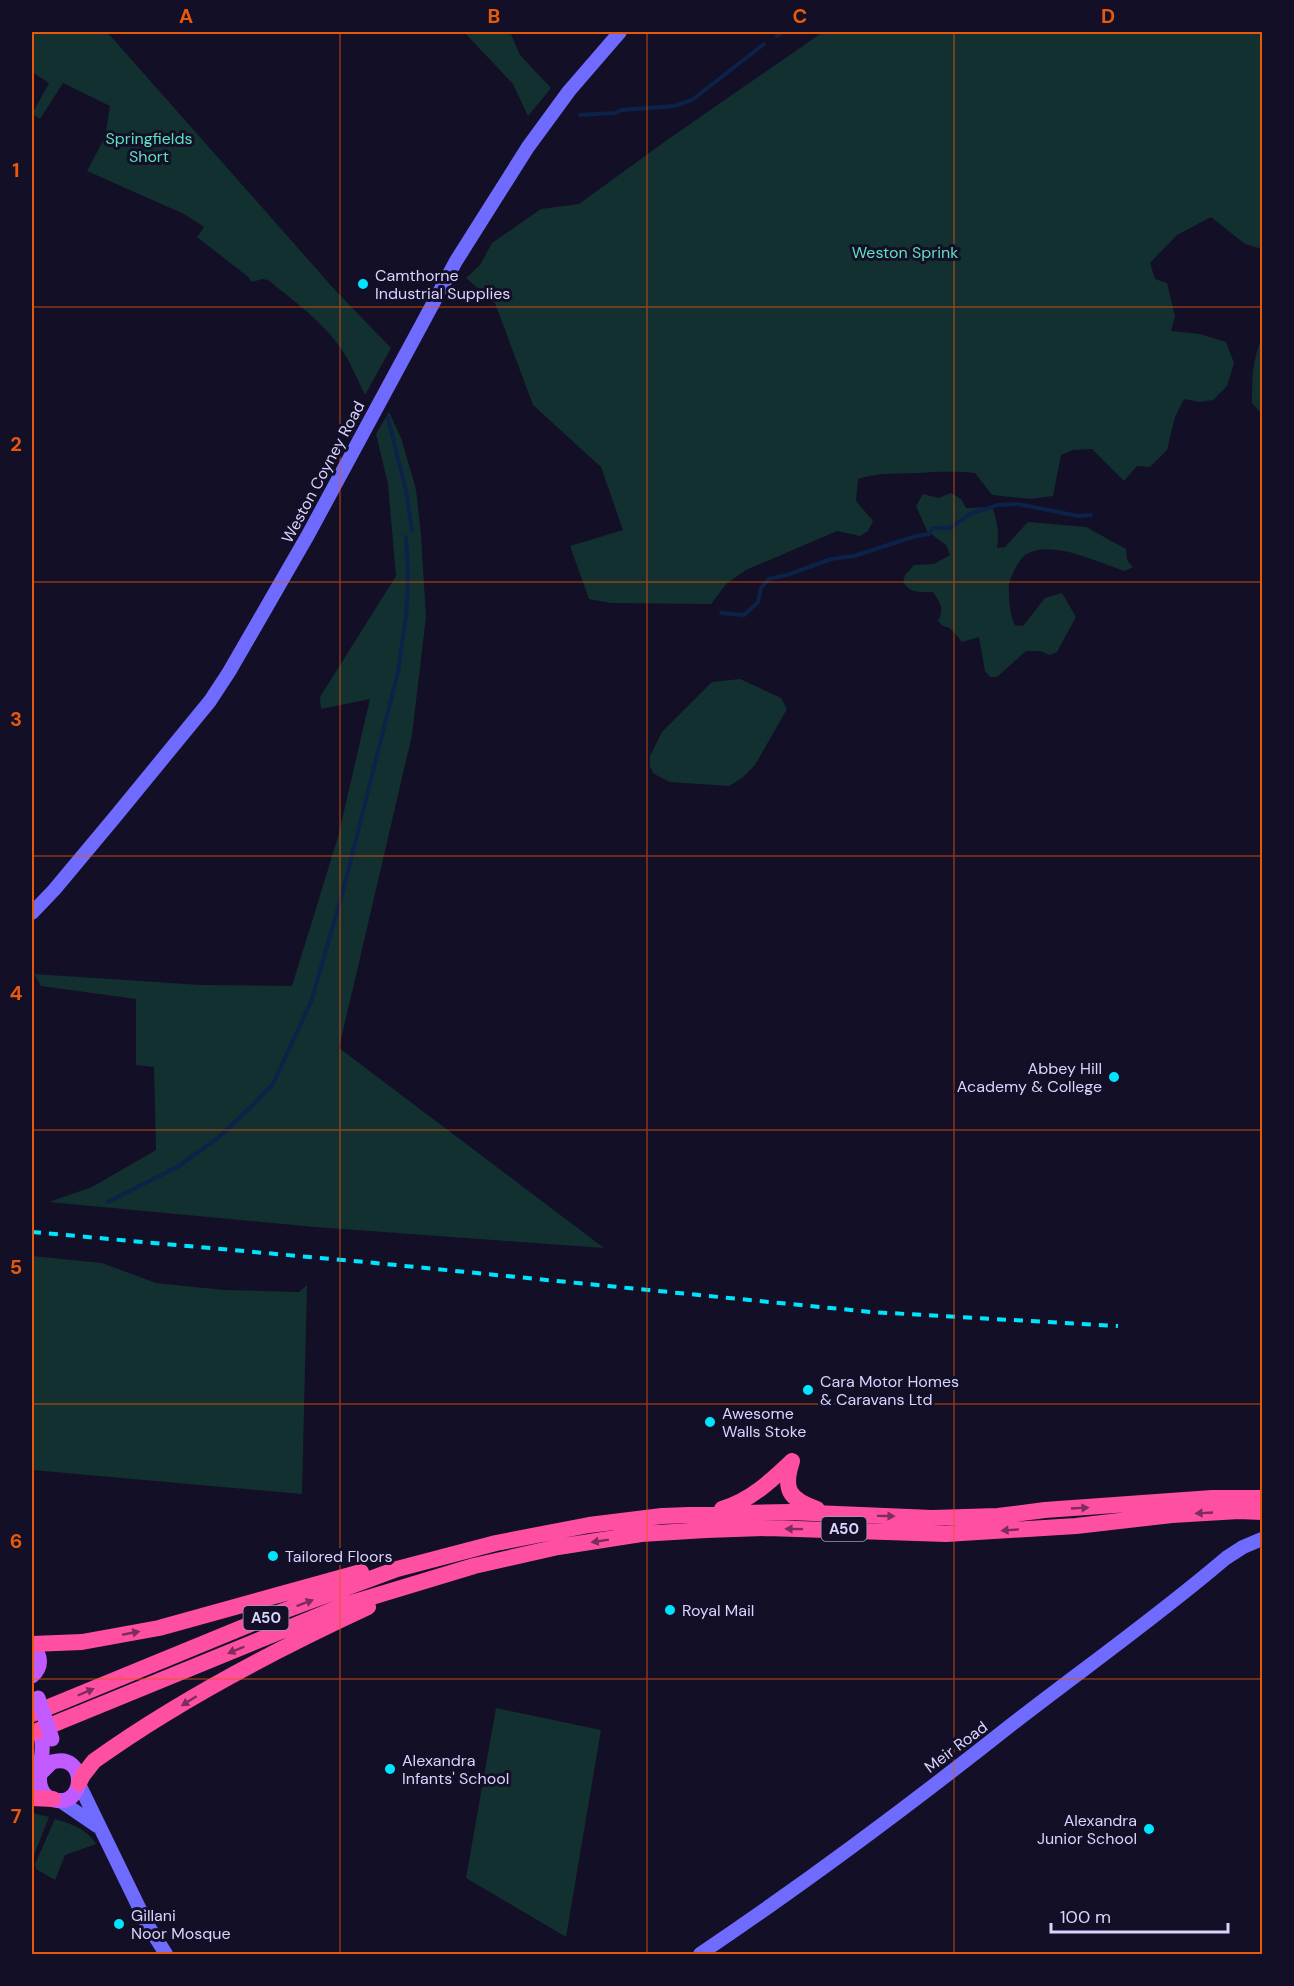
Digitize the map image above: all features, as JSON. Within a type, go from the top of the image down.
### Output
[{"type":"highway","points":[[702,1515],[734,1505],[758,1492],[792,1461],[787,1487],[790,1493],[802,1504],[834,1515]]},
{"type":"highway","name":"A50","points":[[32,1714],[275,1614],[397,1569],[506,1541],[589,1525],[662,1516],[790,1512],[932,1518],[998,1516],[1045,1510],[1212,1498],[1263,1498]]},
{"type":"highway","name":"A50","points":[[42,1738],[316,1616],[428,1579],[558,1547],[641,1534],[767,1528],[946,1534],[1077,1526],[1172,1515],[1263,1512]]},
{"type":"highway","points":[[32,1645],[81,1642],[159,1628],[418,1556],[506,1541]]},
{"type":"highway","points":[[77,1778],[83,1775],[94,1761],[220,1682],[315,1631],[428,1579]]},
{"type":"highway","points":[[32,1798],[56,1800]]},
{"type":"main road","points":[[32,1645],[40,1658],[35,1673],[35,1701],[42,1738],[39,1783],[42,1791],[56,1800],[72,1796],[77,1778]]},
{"type":"main road","points":[[42,1738],[77,1778]]},
{"type":"main road","points":[[41,1773],[47,1765],[55,1761],[66,1762],[77,1778]]},
{"type":"street","name":"Weston Coyney Road","points":[[32,913],[84,854],[210,701],[308,535],[456,261],[528,147],[569,91],[620,32]]},
{"type":"street","name":"Meir Road","points":[[700,1954],[782,1899],[900,1811],[1116,1646],[1226,1558],[1243,1547],[1263,1539]]},
{"type":"street","points":[[77,1778],[159,1952]]},
{"type":"street","points":[[56,1800],[99,1827]]},
{"type":"green space","name":"Springfields Short","points":[[32,32],[107,32],[335,290],[391,348],[365,395],[344,353],[328,332],[268,280],[252,282],[197,237],[204,227],[184,214],[87,171],[105,137],[110,106],[63,83],[40,119],[32,114],[49,83],[32,72]]},
{"type":"green space","points":[[464,32],[510,32],[520,55],[551,88],[528,116],[513,84]]},
{"type":"green space","name":"Weston Sprink","points":[[823,32],[1262,32],[1262,249],[1245,244],[1211,217],[1177,235],[1150,263],[1155,279],[1167,283],[1175,316],[1171,331],[1200,334],[1226,342],[1234,363],[1227,386],[1213,400],[1200,402],[1184,399],[1175,417],[1167,450],[1150,467],[1137,466],[1124,481],[1092,449],[1073,450],[1061,455],[1053,496],[1030,499],[992,495],[975,473],[895,473],[866,477],[858,479],[856,501],[873,521],[868,531],[860,536],[837,531],[746,570],[726,584],[711,604],[611,603],[589,599],[570,546],[623,530],[601,467],[533,405],[495,303],[466,278],[480,265],[492,243],[541,209],[579,204]]},
{"type":"green space","points":[[1262,339],[1262,414],[1252,403],[1254,362]]},
{"type":"green space","points":[[389,412],[401,438],[416,489],[426,617],[412,735],[339,1048],[604,1248],[315,1227],[49,1202],[92,1187],[156,1150],[154,1067],[136,1065],[136,999],[41,986],[34,974],[201,985],[292,986],[338,837],[370,699],[321,709],[320,697],[396,576],[388,484],[376,434]]},
{"type":"green space","points":[[951,493],[961,499],[966,508],[992,507],[998,528],[997,548],[1005,547],[1028,522],[1086,527],[1126,549],[1127,560],[1133,567],[1125,571],[1060,550],[1034,551],[1024,556],[1016,567],[1009,584],[1010,610],[1015,625],[1023,626],[1045,598],[1062,593],[1076,617],[1057,652],[1050,655],[1040,651],[1026,651],[997,677],[990,677],[985,671],[979,637],[962,642],[950,628],[938,621],[940,603],[933,592],[913,590],[903,582],[905,575],[914,565],[934,564],[950,555],[946,545],[927,531],[916,506],[923,494],[938,498]]},
{"type":"green space","points":[[740,679],[781,698],[787,709],[755,765],[742,778],[729,786],[670,782],[654,774],[650,767],[650,756],[662,732],[712,682]]},
{"type":"green space","points":[[32,1256],[102,1263],[156,1283],[224,1290],[299,1292],[307,1285],[302,1494],[32,1470]]},
{"type":"green space","points":[[496,1708],[601,1730],[566,1937],[466,1878]]},
{"type":"green space","points":[[32,1813],[49,1817],[32,1860]]},
{"type":"green space","points":[[55,1819],[83,1830],[96,1844],[65,1855],[55,1880],[36,1869],[35,1864]]},
{"type":"waterway","points":[[777,36],[783,32]]},
{"type":"waterway","points":[[580,115],[674,106],[692,100],[764,44]]},
{"type":"waterway","points":[[388,418],[406,491],[412,530]]},
{"type":"waterway","points":[[721,613],[744,615],[758,602],[761,588],[769,579],[831,559],[854,556],[929,534],[933,528],[950,528],[970,514],[998,505],[1018,504],[1078,516],[1091,515]]},
{"type":"waterway","points":[[108,1202],[177,1167],[218,1138],[254,1104],[273,1084],[311,1002],[343,891],[398,672],[406,616],[408,579],[406,537]]},
{"type":"railway","points":[[32,1232],[871,1312],[1118,1326]]},
{"type":"place","name":"Camthorne Industrial Supplies","points":[[363,284]]},
{"type":"place","name":"Abbey Hill Academy & College","points":[[1114,1077]]},
{"type":"place","name":"Cara Motor Homes & Caravans Ltd","points":[[808,1390]]},
{"type":"place","name":"Awesome Walls Stoke","points":[[710,1422]]},
{"type":"place","name":"Tailored Floors","points":[[273,1556]]},
{"type":"place","name":"Royal Mail","points":[[670,1610]]},
{"type":"place","name":"Alexandra Infants' School","points":[[390,1769]]},
{"type":"place","name":"Alexandra Junior School","points":[[1149,1829]]},
{"type":"place","name":"Gillani Noor Mosque","points":[[119,1924]]}]
